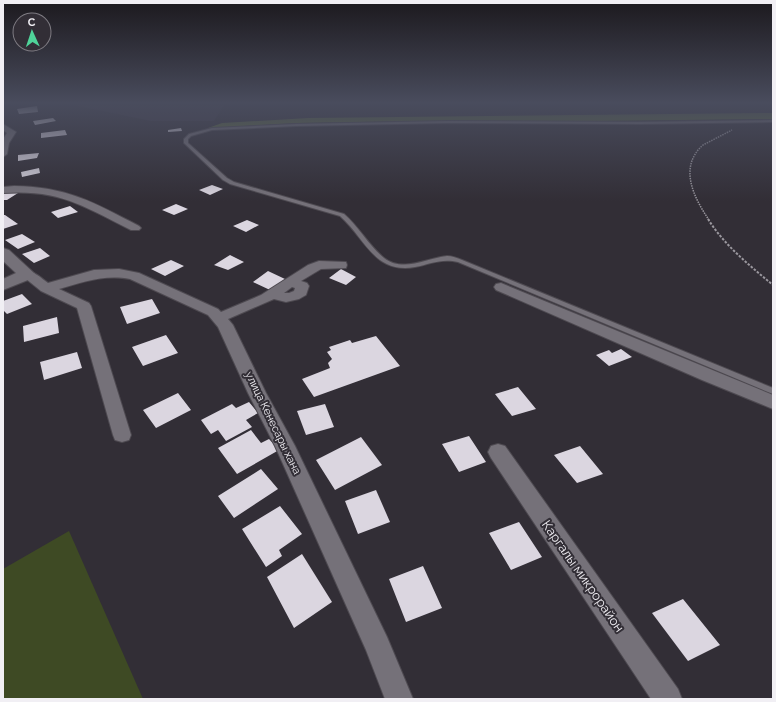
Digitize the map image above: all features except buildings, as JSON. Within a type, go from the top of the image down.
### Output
[{"type":"street","points":[[3,154],[5,143],[10,135]]},
{"type":"street","points":[[3,190],[28,190],[66,196],[93,205],[135,228]]},
{"type":"street","points":[[3,253],[46,288],[84,306],[122,435]]},
{"type":"street","points":[[218,318],[266,298],[276,292],[280,297],[294,297],[301,292],[302,286],[290,282],[319,265],[341,265]]},
{"type":"street","name":"улица Кенесары хана","points":[[46,288],[94,274],[119,273],[134,276],[213,312],[225,325],[257,393],[288,453],[378,646],[399,699]]},
{"type":"street","points":[[3,285],[27,274]]},
{"type":"street","points":[[501,287],[708,376],[773,402]]},
{"type":"street","name":"Каргалы микрорайон","points":[[498,452],[668,699]]},
{"type":"lane","points":[[191,135],[186,139],[186,143],[225,179],[232,183],[342,215],[350,221],[382,260],[390,264],[405,266],[449,258],[460,261],[773,391]]},
{"type":"path","points":[[721,135],[700,148],[692,164],[691,184],[700,208],[722,238],[755,271],[773,285]]},
{"type":"green space","points":[[69,531],[143,699],[3,699],[3,569]]}]
